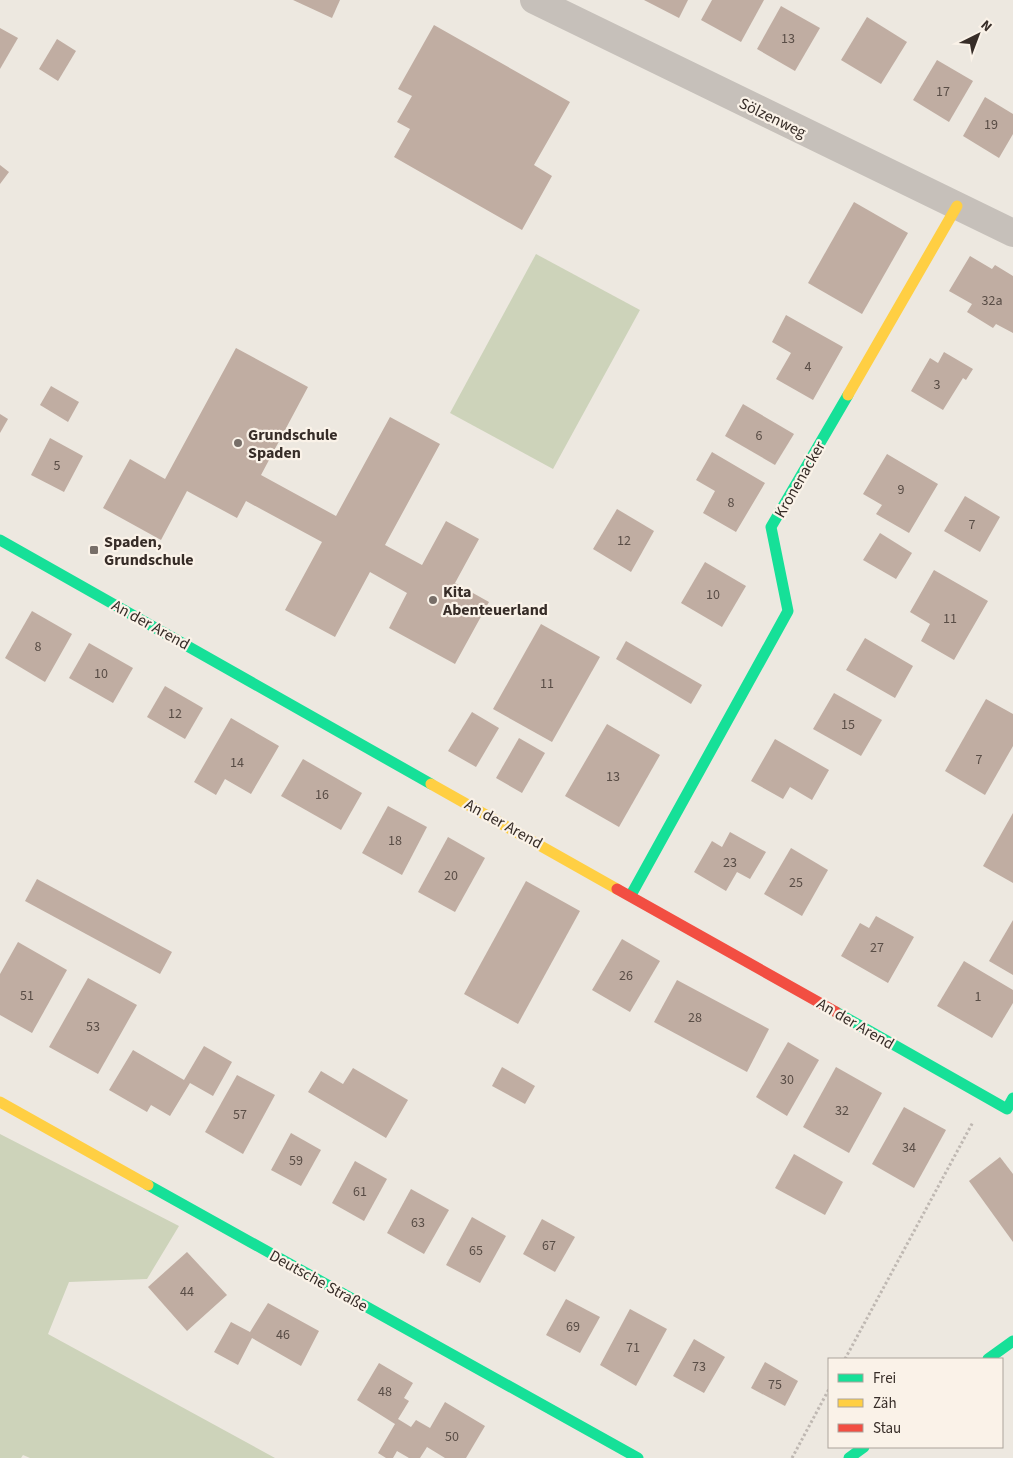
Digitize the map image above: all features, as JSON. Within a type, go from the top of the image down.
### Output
[{"type":"street","name":"Sölzenweg","points":[[534,0],[1013,233]]},
{"type":"street","name":"Kronenacker","points":[[631,895],[788,611],[771,527],[957,206]]},
{"type":"street","name":"An der Arend","points":[[0,540],[1007,1109],[1013,1098]]},
{"type":"street","name":"Deutsche Straße","points":[[0,1102],[638,1458]]},
{"type":"street","points":[[989,1358],[1013,1341]]},
{"type":"street","points":[[849,1458],[863,1448]]},
{"type":"path","points":[[846,1358],[987,1097]]},
{"type":"path","points":[[792,1458],[828,1391]]},
{"type":"green space","points":[[536,254],[640,310],[553,469],[450,413]]},
{"type":"green space","points":[[0,1134],[179,1226],[147,1279],[69,1282],[48,1334],[275,1458],[30,1458],[23,1455],[21,1458],[0,1458]]},
{"type":"building","points":[[293,0],[340,0],[332,18]]},
{"type":"building","points":[[644,0],[688,0],[679,18]]},
{"type":"building","points":[[712,0],[764,0],[741,42],[701,20]]},
{"type":"building","points":[[781,6],[820,28],[795,71],[757,49]]},
{"type":"building","points":[[867,17],[907,42],[881,84],[841,60]]},
{"type":"building","points":[[434,25],[570,102],[534,165],[552,176],[522,230],[394,157],[410,129],[397,122],[412,96],[398,89]]},
{"type":"building","points":[[0,28],[18,38],[0,69]]},
{"type":"building","points":[[57,39],[76,51],[58,81],[39,69]]},
{"type":"building","points":[[937,60],[973,81],[949,122],[913,100]]},
{"type":"building","points":[[985,97],[1013,114],[1013,134],[999,158],[963,136]]},
{"type":"building","points":[[0,165],[9,172],[0,184]]},
{"type":"building","points":[[854,202],[908,233],[862,314],[808,283]]},
{"type":"building","points":[[970,256],[992,269],[995,265],[1013,276],[1013,333],[996,324],[993,328],[967,312],[972,304],[949,291]]},
{"type":"building","points":[[786,315],[843,347],[813,400],[776,379],[791,353],[772,342]]},
{"type":"building","points":[[236,348],[308,387],[261,475],[336,516],[390,417],[440,444],[385,545],[422,565],[446,521],[479,539],[455,583],[489,602],[455,664],[389,628],[407,593],[370,572],[335,637],[285,610],[322,542],[246,501],[237,518],[187,491],[161,540],[103,508],[130,459],[165,479]]},
{"type":"building","points":[[944,352],[973,369],[966,380],[963,378],[943,410],[911,391],[930,358],[938,363]]},
{"type":"building","points":[[51,386],[79,402],[68,422],[40,405]]},
{"type":"building","points":[[743,404],[794,434],[775,465],[725,436]]},
{"type":"building","points":[[0,414],[8,419],[0,433]]},
{"type":"building","points":[[50,438],[83,456],[64,492],[31,475]]},
{"type":"building","points":[[712,452],[765,483],[736,532],[703,513],[715,491],[696,480]]},
{"type":"building","points":[[887,454],[938,484],[909,533],[876,514],[882,505],[863,494]]},
{"type":"building","points":[[965,496],[1000,517],[980,552],[944,531]]},
{"type":"building","points":[[617,509],[654,531],[631,572],[593,549]]},
{"type":"building","points":[[880,533],[912,553],[896,579],[863,560]]},
{"type":"building","points":[[705,562],[746,586],[722,627],[681,603]]},
{"type":"building","points":[[934,570],[988,601],[954,660],[921,641],[930,624],[910,612]]},
{"type":"building","points":[[32,611],[72,634],[45,682],[5,658]]},
{"type":"building","points":[[541,624],[600,657],[552,742],[493,709]]},
{"type":"building","points":[[865,638],[913,666],[895,698],[846,670]]},
{"type":"building","points":[[626,641],[702,685],[691,704],[616,659]]},
{"type":"building","points":[[89,643],[133,668],[113,703],[69,678]]},
{"type":"building","points":[[165,686],[203,708],[185,739],[147,717]]},
{"type":"building","points":[[834,693],[882,720],[861,756],[813,729]]},
{"type":"building","points":[[986,699],[1013,714],[1013,746],[985,795],[945,771]]},
{"type":"building","points":[[472,712],[499,728],[476,767],[448,751]]},
{"type":"building","points":[[231,718],[279,746],[251,794],[225,779],[216,795],[194,782]]},
{"type":"building","points":[[607,724],[660,755],[619,827],[565,796]]},
{"type":"building","points":[[519,738],[545,753],[522,793],[496,778]]},
{"type":"building","points":[[775,739],[829,770],[812,800],[790,787],[783,799],[751,781]]},
{"type":"building","points":[[303,759],[362,793],[341,830],[281,796]]},
{"type":"building","points":[[388,806],[427,827],[402,875],[362,853]]},
{"type":"building","points":[[1013,813],[1013,883],[983,866]]},
{"type":"building","points":[[730,832],[766,852],[750,879],[737,872],[726,891],[694,872],[712,841],[722,847]]},
{"type":"building","points":[[448,837],[485,858],[455,912],[418,892]]},
{"type":"building","points":[[791,848],[828,870],[802,916],[764,894]]},
{"type":"building","points":[[37,879],[172,952],[160,974],[25,901]]},
{"type":"building","points":[[526,881],[580,911],[518,1024],[464,994]]},
{"type":"building","points":[[876,916],[914,937],[888,983],[841,956],[860,923],[869,928]]},
{"type":"building","points":[[1013,920],[1013,975],[989,961]]},
{"type":"building","points":[[622,939],[660,961],[630,1012],[592,990]]},
{"type":"building","points":[[18,942],[67,970],[32,1033],[0,1015],[0,974]]},
{"type":"building","points":[[964,961],[1013,990],[1013,1003],[992,1038],[937,1006]]},
{"type":"building","points":[[88,978],[137,1005],[98,1074],[49,1047]]},
{"type":"building","points":[[677,980],[769,1029],[747,1072],[654,1022]]},
{"type":"building","points":[[788,1042],[819,1060],[787,1116],[756,1097]]},
{"type":"building","points":[[204,1046],[232,1062],[213,1096],[190,1083],[170,1116],[151,1105],[147,1112],[109,1090],[133,1050],[184,1080]]},
{"type":"building","points":[[502,1067],[535,1086],[525,1104],[492,1086]]},
{"type":"building","points":[[836,1067],[882,1093],[849,1153],[803,1127]]},
{"type":"building","points":[[353,1068],[408,1100],[386,1138],[308,1092],[321,1071],[343,1084]]},
{"type":"building","points":[[237,1075],[275,1095],[243,1154],[205,1132]]},
{"type":"building","points":[[904,1107],[946,1130],[914,1188],[872,1164]]},
{"type":"building","points":[[291,1133],[321,1150],[301,1186],[271,1170]]},
{"type":"building","points":[[794,1154],[843,1182],[825,1215],[775,1188]]},
{"type":"building","points":[[1000,1157],[1013,1174],[1013,1242],[969,1181]]},
{"type":"building","points":[[355,1161],[387,1179],[364,1221],[332,1203]]},
{"type":"building","points":[[411,1189],[449,1210],[424,1254],[387,1233]]},
{"type":"building","points":[[472,1217],[506,1236],[480,1283],[446,1265]]},
{"type":"building","points":[[542,1219],[575,1237],[555,1272],[523,1254]]},
{"type":"building","points":[[187,1252],[227,1295],[187,1331],[148,1287]]},
{"type":"building","points":[[566,1299],[600,1317],[580,1353],[546,1335]]},
{"type":"building","points":[[268,1303],[319,1331],[301,1366],[252,1338],[238,1365],[214,1352],[231,1322],[250,1332]]},
{"type":"building","points":[[630,1309],[667,1329],[636,1386],[600,1365]]},
{"type":"building","points":[[694,1339],[725,1357],[704,1393],[673,1376]]},
{"type":"building","points":[[765,1362],[798,1381],[785,1406],[751,1388]]},
{"type":"building","points":[[379,1363],[413,1383],[404,1398],[409,1401],[398,1419],[411,1427],[416,1420],[430,1428],[445,1402],[485,1426],[466,1458],[445,1458],[427,1447],[420,1458],[409,1458],[397,1451],[393,1458],[386,1458],[378,1453],[395,1424],[357,1400]]},
{"type":"traffic: fast","points":[[631,895],[788,611],[771,527],[848,395]]},
{"type":"traffic: fast","points":[[0,540],[431,784]]},
{"type":"traffic: fast","points":[[836,1012],[1007,1109],[1013,1098]]},
{"type":"traffic: fast","points":[[148,1185],[638,1458]]},
{"type":"traffic: fast","points":[[989,1358],[1013,1341]]},
{"type":"traffic: fast","points":[[849,1458],[863,1448]]},
{"type":"traffic: slow","points":[[848,395],[957,206]]},
{"type":"traffic: slow","points":[[431,784],[617,889]]},
{"type":"traffic: slow","points":[[0,1102],[148,1185]]},
{"type":"traffic: jam","points":[[617,889],[836,1012]]},
{"type":"place","name":"Grundschule Spaden","points":[[238,443]]},
{"type":"place","name":"Spaden, Grundschule","points":[[94,550]]},
{"type":"place","name":"Kita Abenteuerland","points":[[433,600]]}]
